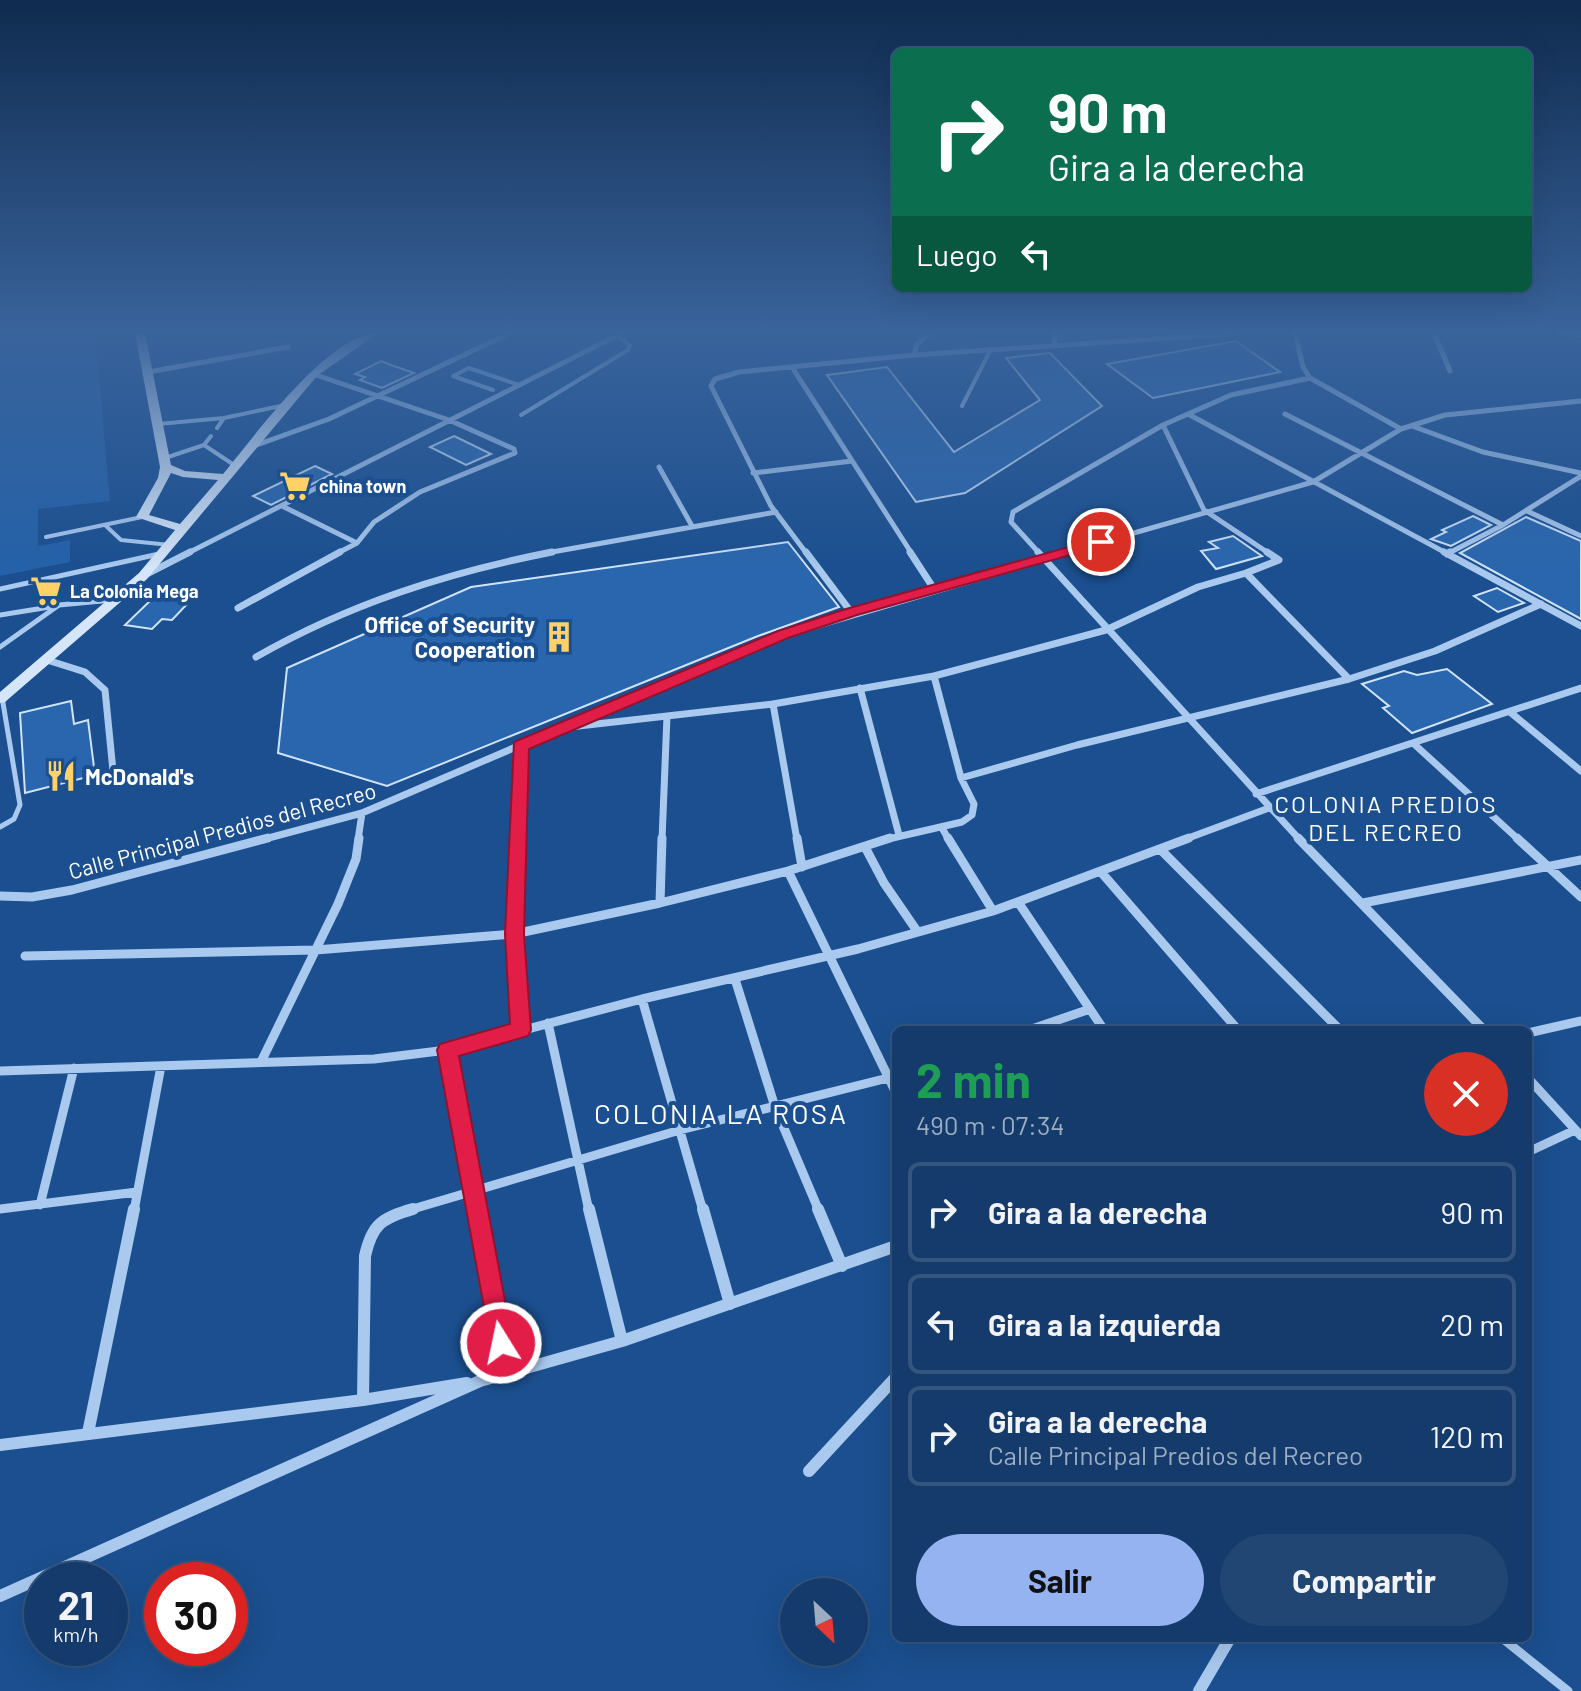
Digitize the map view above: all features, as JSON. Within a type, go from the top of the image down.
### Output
[{"type":"main road","points":[[156,412],[166,463],[164,478],[142,517],[184,529]]},
{"type":"main road","points":[[1,698],[143,576],[279,412]]},
{"type":"main road","points":[[166,463],[183,474],[224,477]]},
{"type":"street","points":[[250,447],[342,412]]},
{"type":"street","points":[[238,608],[357,543],[374,522],[420,492],[511,457],[514,449],[426,412]]},
{"type":"street","points":[[143,576],[284,507],[465,412]]},
{"type":"street","points":[[724,412],[776,512],[851,612]]},
{"type":"street","points":[[821,412],[934,589]]},
{"type":"street","points":[[1193,412],[1163,425],[1013,512],[1011,522],[1269,808],[1480,1026]]},
{"type":"street","points":[[1371,412],[1401,429]]},
{"type":"street","name":"Calle Principal Predios del Recreo","points":[[0,896],[32,897],[72,890],[362,813],[761,642],[851,612],[1044,559],[1204,510],[1313,482],[1401,429],[1445,415],[1475,412]]},
{"type":"street","points":[[1188,414],[1581,626]]},
{"type":"street","points":[[1285,414],[1503,525]]},
{"type":"street","points":[[562,728],[773,704],[934,676],[1106,630],[1198,587],[1279,560],[1204,510],[1163,425]]},
{"type":"street","points":[[1411,426],[1483,452],[1580,477]]},
{"type":"street","points":[[753,473],[852,461]]},
{"type":"street","points":[[659,467],[692,526]]},
{"type":"street","points":[[1447,554],[1503,525],[1580,477]]},
{"type":"street","points":[[284,507],[357,543]]},
{"type":"street","points":[[1527,511],[1581,536]]},
{"type":"street","points":[[256,657],[297,632],[387,593],[443,575],[776,512]]},
{"type":"street","points":[[1246,573],[1349,679]]},
{"type":"street","points":[[961,778],[1349,679],[1435,651],[1541,604]]},
{"type":"street","points":[[47,660],[85,672],[105,690],[113,771]]},
{"type":"street","points":[[25,956],[316,950],[514,934],[660,903],[788,871],[899,835],[962,822],[972,815],[974,804],[961,778],[934,676]]},
{"type":"street","points":[[860,688],[899,835]]},
{"type":"street","points":[[1256,794],[1581,688]]},
{"type":"street","points":[[773,704],[802,867]]},
{"type":"street","points":[[1510,712],[1581,771]]},
{"type":"street","points":[[660,903],[667,716]]},
{"type":"street","points":[[1413,743],[1581,897]]},
{"type":"street","points":[[520,746],[514,934],[520,1030]]},
{"type":"street","points":[[0,1071],[374,1059],[447,1050],[642,999],[831,955],[993,911],[1269,808]]},
{"type":"street","points":[[261,1062],[356,859],[362,813]]},
{"type":"street","points":[[942,828],[993,911]]},
{"type":"street","points":[[865,847],[884,883],[917,931]]},
{"type":"street","points":[[1160,849],[1336,1026]]},
{"type":"street","points":[[1363,903],[1581,860]]},
{"type":"street","points":[[788,871],[892,1076]]},
{"type":"street","points":[[1101,872],[1235,1026]]},
{"type":"street","points":[[1018,902],[1101,1026]]},
{"type":"street","points":[[735,979],[775,1107],[842,1266]]},
{"type":"street","points":[[642,999],[730,1304]]},
{"type":"street","points":[[1041,1026],[1090,1009]]},
{"type":"street","points":[[1532,1032],[1581,1021]]},
{"type":"street","points":[[548,1023],[576,1158],[622,1341]]},
{"type":"street","points":[[447,1050],[506,1373]]},
{"type":"street","points":[[88,1433],[161,1066]]},
{"type":"street","points":[[40,1205],[74,1068]]},
{"type":"street","points":[[363,1400],[365,1256],[370,1233],[388,1216],[576,1158],[892,1078]]},
{"type":"street","points":[[1532,1082],[1578,1133],[1532,1150]]},
{"type":"street","points":[[0,1209],[137,1192]]},
{"type":"street","points":[[0,1596],[480,1381],[622,1341],[892,1247]]},
{"type":"street","points":[[0,1445],[363,1400],[480,1381]]},
{"type":"street","points":[[809,1471],[892,1381]]},
{"type":"street","points":[[1199,1691],[1228,1642]]},
{"type":"lane","points":[[158,424],[224,418],[253,412]]},
{"type":"lane","points":[[521,415],[526,412]]},
{"type":"lane","points":[[217,428],[224,418]]},
{"type":"lane","points":[[166,463],[204,445],[211,436]]},
{"type":"lane","points":[[204,445],[234,465]]},
{"type":"lane","points":[[46,537],[142,517]]},
{"type":"lane","points":[[105,525],[121,540],[166,549]]},
{"type":"lane","points":[[0,589],[166,549]]},
{"type":"lane","points":[[0,615],[116,600]]},
{"type":"lane","points":[[0,647],[59,605]]},
{"type":"lane","points":[[0,827],[12,822],[19,814],[20,805],[3,731],[1,698]]},
{"type":"lane","points":[[1507,1642],[1568,1691]]},
{"type":"shaded area","points":[[0,412],[102,412],[110,501],[38,509],[38,546],[70,540],[70,562],[0,576]]},
{"type":"building","points":[[853,412],[922,412],[954,452],[1020,412],[1093,412],[965,493],[916,502]]},
{"type":"building","points":[[454,436],[491,454],[466,465],[430,447]]},
{"type":"building","name":"china town","points":[[315,466],[332,474],[271,505],[253,496]]},
{"type":"building","points":[[1473,516],[1491,525],[1451,546],[1431,539],[1446,532],[1442,530]]},
{"type":"building","points":[[1526,517],[1581,541],[1581,619],[1460,553]]},
{"type":"building","points":[[1233,536],[1262,556],[1216,569],[1201,551],[1218,548],[1209,542]]},
{"type":"building","name":"Office of Security Cooperation","points":[[788,542],[839,607],[758,636],[387,786],[278,753],[287,668],[471,587]]},
{"type":"building","points":[[1497,588],[1524,603],[1498,612],[1474,596]]},
{"type":"building","points":[[155,596],[190,601],[172,620],[162,619],[152,629],[125,625]]},
{"type":"building","points":[[1447,669],[1492,704],[1412,733],[1383,708],[1389,706],[1362,684],[1404,671],[1417,675]]},
{"type":"building","points":[[71,701],[74,724],[88,720],[95,775],[25,793],[20,713]]},
{"type":"place","name":"china town","points":[[295,486]]},
{"type":"place","name":"La Colonia Mega","points":[[46,591]]},
{"type":"place","name":"Office of Security Cooperation","points":[[559,637]]},
{"type":"place","name":"McDonald's","points":[[61,776]]},
{"type":"district","name":"COLONIA PREDIOS DEL RECREO","points":[[1386,817]]},
{"type":"district","name":"COLONIA LA ROSA","points":[[721,1113]]},
{"type":"route","points":[[501,1343],[447,1050],[520,1030],[514,934],[520,746],[783,634],[1101,542]]}]
